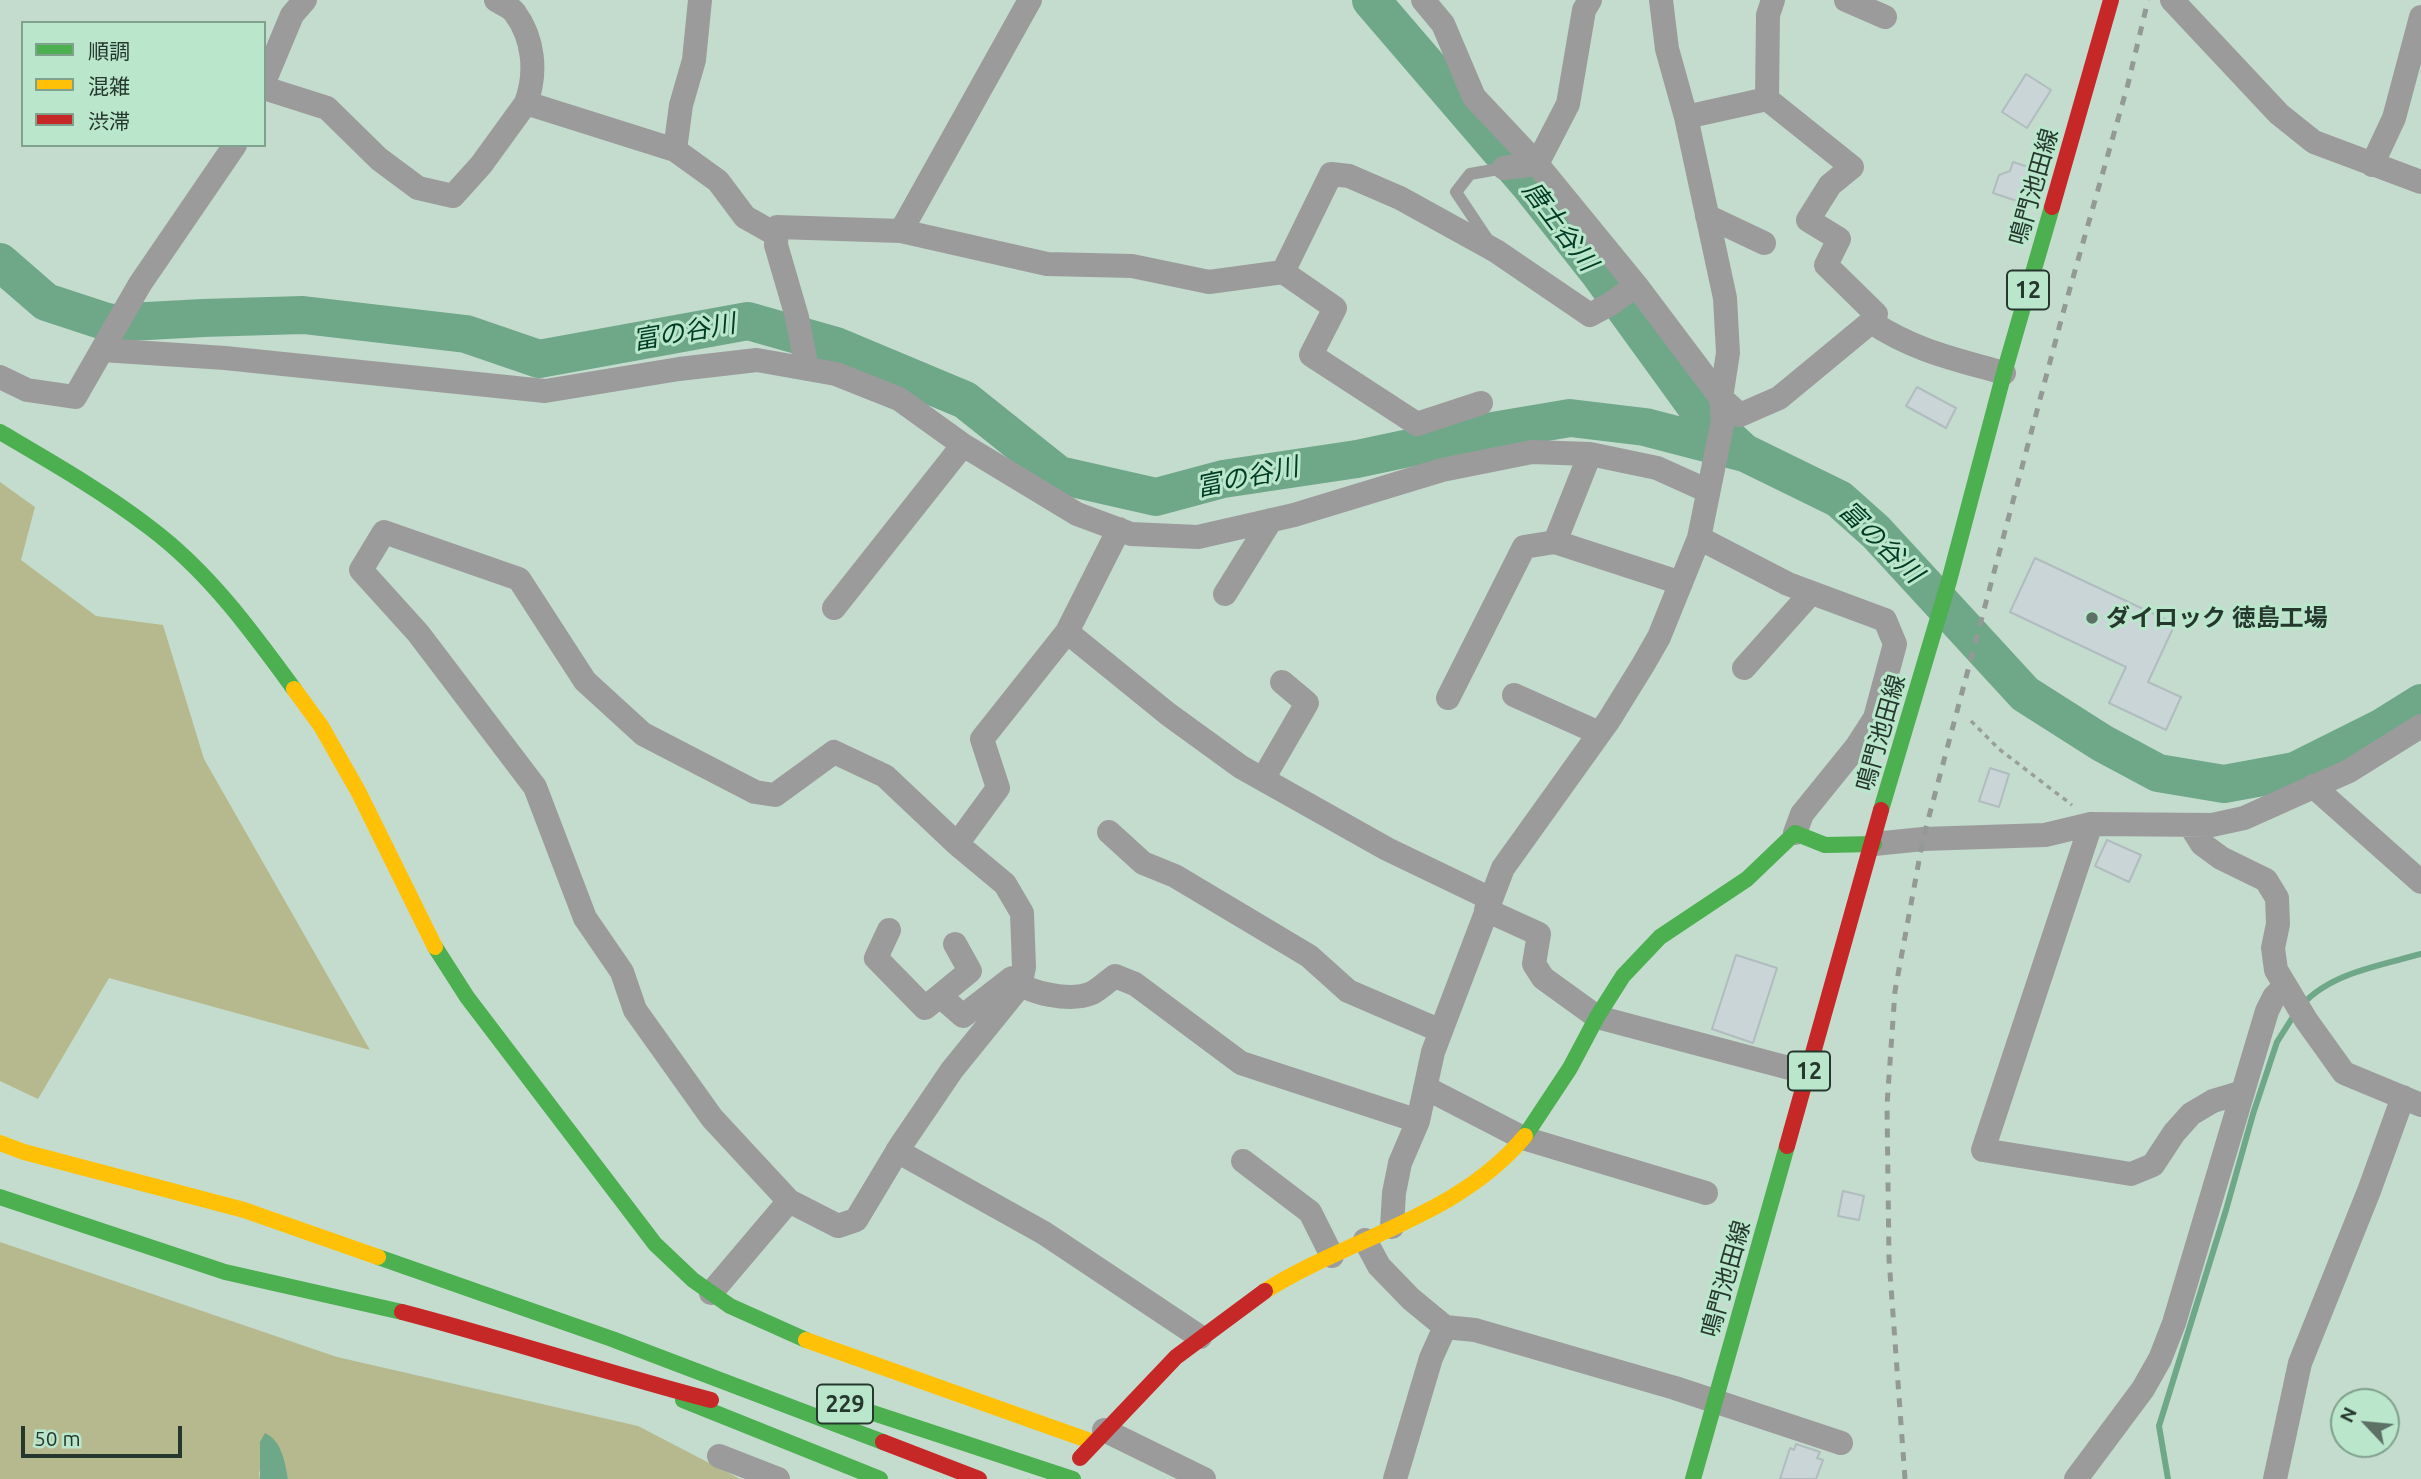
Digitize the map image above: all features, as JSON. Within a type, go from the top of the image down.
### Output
[{"type":"main road","name":"鳴門池田線","points":[[1693,1479],[1949,582],[2004,373],[2111,0]]},
{"type":"main road","points":[[0,432],[95,488],[151,528],[206,578],[246,624],[321,726],[358,790],[433,943],[467,997],[655,1244],[692,1280],[730,1306],[797,1337],[1099,1436]]},
{"type":"main road","points":[[1073,1472],[1099,1436],[1176,1357],[1200,1337],[1287,1278],[1452,1198],[1482,1179],[1523,1138],[1570,1068],[1623,976],[1660,937],[1747,879],[1795,833],[1825,845],[1874,844]]},
{"type":"main road","points":[[0,1143],[24,1152],[244,1210],[612,1339],[979,1479]]},
{"type":"main road","points":[[0,1149],[24,1152]]},
{"type":"main road","points":[[0,1197],[225,1272],[384,1307],[783,1422]]},
{"type":"main road","points":[[0,1203],[22,1205]]},
{"type":"main road","points":[[612,1339],[770,1382]]},
{"type":"main road","name":"229","points":[[624,1377],[880,1479]]},
{"type":"main road","name":"229","points":[[848,1405],[1073,1472]]},
{"type":"street","points":[[266,77],[292,15],[305,0]]},
{"type":"street","points":[[266,89],[327,108],[379,159],[418,188],[453,196],[481,165],[526,103],[533,84],[531,44],[514,11],[496,0]]},
{"type":"street","points":[[675,150],[681,105],[694,60],[700,0]]},
{"type":"street","points":[[901,231],[1030,0]]},
{"type":"street","points":[[1423,0],[1443,24],[1474,97],[1522,166],[1722,409],[1740,415],[1779,398],[1871,322],[1876,314],[1826,265],[1839,239],[1808,220],[1830,185],[1852,167],[1767,99]]},
{"type":"street","points":[[1522,166],[1568,104],[1584,10],[1590,0]]},
{"type":"street","points":[[1392,1227],[1394,1193],[1400,1163],[1418,1121],[1433,1052],[1503,868],[1599,733],[1648,656],[1699,538],[1722,409],[1728,353],[1725,298],[1685,117],[1667,49],[1661,0]]},
{"type":"street","points":[[1767,99],[1768,15],[1773,0]]},
{"type":"street","points":[[1846,0],[1885,17]]},
{"type":"street","points":[[2172,0],[2279,114],[2314,142],[2421,182]]},
{"type":"street","points":[[2372,165],[2394,118],[2421,17]]},
{"type":"street","points":[[1685,117],[1767,99]]},
{"type":"street","points":[[526,103],[675,150],[718,181],[745,217],[777,235]]},
{"type":"street","points":[[0,377],[27,390],[75,397],[140,284],[234,147]]},
{"type":"street","points":[[1283,272],[1331,174],[1349,176],[1400,198],[1496,251],[1590,315],[1626,292]]},
{"type":"street","points":[[1707,216],[1764,243]]},
{"type":"street","points":[[807,368],[797,317],[776,245],[777,227],[901,231],[1047,264],[1132,266],[1209,282],[1283,272],[1335,308],[1311,355],[1321,362],[1417,424],[1482,403]]},
{"type":"street","points":[[1871,322],[1924,351],[2004,373]]},
{"type":"street","points":[[103,349],[239,359],[545,391],[679,369],[757,360],[807,368],[836,374],[898,399],[963,445],[1077,514],[1131,534],[1198,537],[1271,520],[1442,470],[1532,452],[1590,454],[1657,468],[1708,487]]},
{"type":"street","points":[[834,608],[963,445]]},
{"type":"street","points":[[1555,542],[1590,454]]},
{"type":"street","points":[[1225,594],[1271,520]]},
{"type":"street","points":[[957,844],[998,788],[982,739],[1067,632],[1119,529]]},
{"type":"street","points":[[384,532],[519,579],[585,681],[643,734],[755,792],[775,795],[834,752],[885,776],[957,844],[1004,884],[1022,913],[1024,967],[1020,986],[952,1070],[897,1151],[856,1220],[838,1226],[789,1201],[712,1118],[635,1010],[622,972],[585,918],[535,787],[418,633],[361,570],[384,532]]},
{"type":"street","points":[[1699,538],[1788,584],[1885,620],[1895,643],[1875,718],[1857,746],[1802,814],[1795,833]]},
{"type":"street","points":[[1448,698],[1524,547],[1555,542],[1681,583]]},
{"type":"street","points":[[1744,668],[1811,593]]},
{"type":"street","points":[[1067,632],[1168,714],[1241,767],[1539,934],[1534,964],[1542,978],[1597,1017],[1808,1073]]},
{"type":"street","points":[[1263,779],[1307,704],[1282,682]]},
{"type":"street","points":[[1514,695],[1599,733]]},
{"type":"street","points":[[1874,844],[1923,839],[2045,835],[2091,824],[2212,825],[2244,818],[2349,771],[2421,726]]},
{"type":"street","points":[[2313,786],[2421,882]]},
{"type":"street","points":[[2091,824],[1983,1150],[2131,1174],[2153,1165],[2174,1133],[2191,1114],[2213,1101],[2243,1092]]},
{"type":"street","points":[[2190,825],[2202,844],[2221,858],[2266,880],[2277,898],[2278,925],[2273,948],[2276,970],[2287,992],[2344,1073],[2412,1101],[2369,1191],[2300,1363],[2275,1479]]},
{"type":"street","points":[[1109,832],[1143,863],[1175,876],[1309,956],[1348,991],[1441,1031]]},
{"type":"street","points":[[889,930],[876,958],[925,1008],[970,971],[955,944]]},
{"type":"street","points":[[940,996],[963,1016],[1012,978],[1020,986],[1062,997],[1091,993],[1115,976],[1135,984],[1241,1063],[1418,1121]]},
{"type":"street","points":[[2076,1479],[2143,1390],[2160,1359],[2174,1323],[2267,1012],[2274,997],[2287,992]]},
{"type":"street","points":[[1426,1088],[1523,1138],[1706,1193]]},
{"type":"street","points":[[897,1151],[1044,1233],[1200,1337]]},
{"type":"street","points":[[1243,1161],[1310,1212],[1332,1256]]},
{"type":"street","points":[[711,1293],[789,1201]]},
{"type":"street","points":[[1366,1240],[1379,1266],[1411,1299],[1445,1328],[1475,1330],[1675,1388],[1841,1443]]},
{"type":"street","points":[[1395,1479],[1431,1358],[1445,1328]]},
{"type":"street","points":[[1099,1436],[1204,1479]]},
{"type":"street","points":[[719,1456],[778,1479]]},
{"type":"lane","points":[[1496,251],[1456,192],[1470,174],[1522,166]]},
{"type":"path","points":[[1971,721],[1999,750],[2067,799],[2091,824]]},
{"type":"shaded area","points":[[0,482],[35,507],[21,560],[96,616],[163,625],[204,759],[370,1050],[109,978],[38,1099],[0,1081]]},
{"type":"shaded area","points":[[0,1242],[337,1357],[638,1426],[740,1479],[288,1479],[281,1450],[259,1472],[260,1479],[0,1479]]},
{"type":"shaded area","points":[[265,1433],[279,1447],[288,1479],[260,1479],[260,1442]]},
{"type":"building","points":[[2026,74],[2051,90],[2027,128],[2002,112]]},
{"type":"building","points":[[2013,162],[2031,168],[2020,202],[1993,193],[1999,175],[2010,171]]},
{"type":"building","points":[[1917,387],[1956,408],[1946,428],[1906,406]]},
{"type":"building","name":"ダイロック 徳島工場","points":[[2035,558],[2175,624],[2148,682],[2181,697],[2166,730],[2109,703],[2126,667],[2010,612]]},
{"type":"building","points":[[1990,768],[2009,774],[1999,807],[1979,801]]},
{"type":"building","points":[[2107,840],[2141,855],[2129,882],[2095,866]]},
{"type":"building","points":[[1736,955],[1777,968],[1753,1043],[1712,1029]]},
{"type":"building","points":[[1843,1191],[1864,1196],[1859,1220],[1838,1216]]},
{"type":"building","points":[[1796,1444],[1820,1452],[1817,1458],[1823,1460],[1816,1479],[1780,1479],[1790,1448],[1794,1450]]},
{"type":"waterway","name":"唐土谷川","points":[[1371,0],[1529,184],[1600,274],[1700,412],[1741,450]]},
{"type":"waterway","name":"富の谷川","points":[[0,262],[46,302],[110,323],[303,315],[466,334],[539,359],[748,321],[836,346],[965,400],[1059,475],[1156,497],[1223,479],[1357,459],[1475,434],[1570,418],[1645,427],[1745,453],[1839,499],[1876,532],[2025,694],[2102,743],[2158,773],[2224,784],[2295,771],[2381,728],[2421,703]]},
{"type":"waterway","points":[[2303,1004],[2315,993],[2342,977],[2421,954]]},
{"type":"waterway","points":[[2168,1479],[2159,1426],[2253,1114],[2277,1042],[2296,1012]]},
{"type":"railway","points":[[1905,1479],[1889,1259],[1887,1105],[1895,991],[1923,839],[2063,313],[2128,84],[2148,0]]},
{"type":"traffic: fast","points":[[1881,810],[1949,581],[2004,373],[2052,207]]},
{"type":"traffic: fast","points":[[0,432],[95,489],[170,544],[228,602],[294,689]]},
{"type":"traffic: fast","points":[[1525,1136],[1570,1068],[1623,976],[1660,937],[1747,879],[1795,833],[1825,845],[1874,844]]},
{"type":"traffic: fast","points":[[435,947],[467,997],[655,1244],[693,1280],[730,1306],[806,1340]]},
{"type":"traffic: fast","points":[[1693,1479],[1787,1146]]},
{"type":"traffic: fast","points":[[0,1197],[225,1272],[402,1312]]},
{"type":"traffic: fast","points":[[378,1257],[612,1339],[883,1442]]},
{"type":"traffic: fast","points":[[683,1400],[880,1479]]},
{"type":"traffic: fast","points":[[867,1411],[1073,1479]]},
{"type":"traffic: slow","points":[[294,689],[321,726],[358,791],[435,947]]},
{"type":"traffic: slow","points":[[1265,1291],[1332,1255],[1402,1224],[1468,1187],[1498,1164],[1525,1136]]},
{"type":"traffic: slow","points":[[0,1143],[24,1152],[244,1210],[378,1257]]},
{"type":"traffic: slow","points":[[806,1340],[1093,1442]]},
{"type":"traffic: jam","points":[[2052,207],[2111,0]]},
{"type":"traffic: jam","points":[[1787,1146],[1881,810]]},
{"type":"traffic: jam","points":[[1080,1458],[1176,1357],[1265,1291]]},
{"type":"traffic: jam","points":[[402,1312],[711,1400]]},
{"type":"traffic: jam","points":[[883,1442],[979,1479]]},
{"type":"place","name":"ダイロック 徳島工場","points":[[2092,618]]}]
